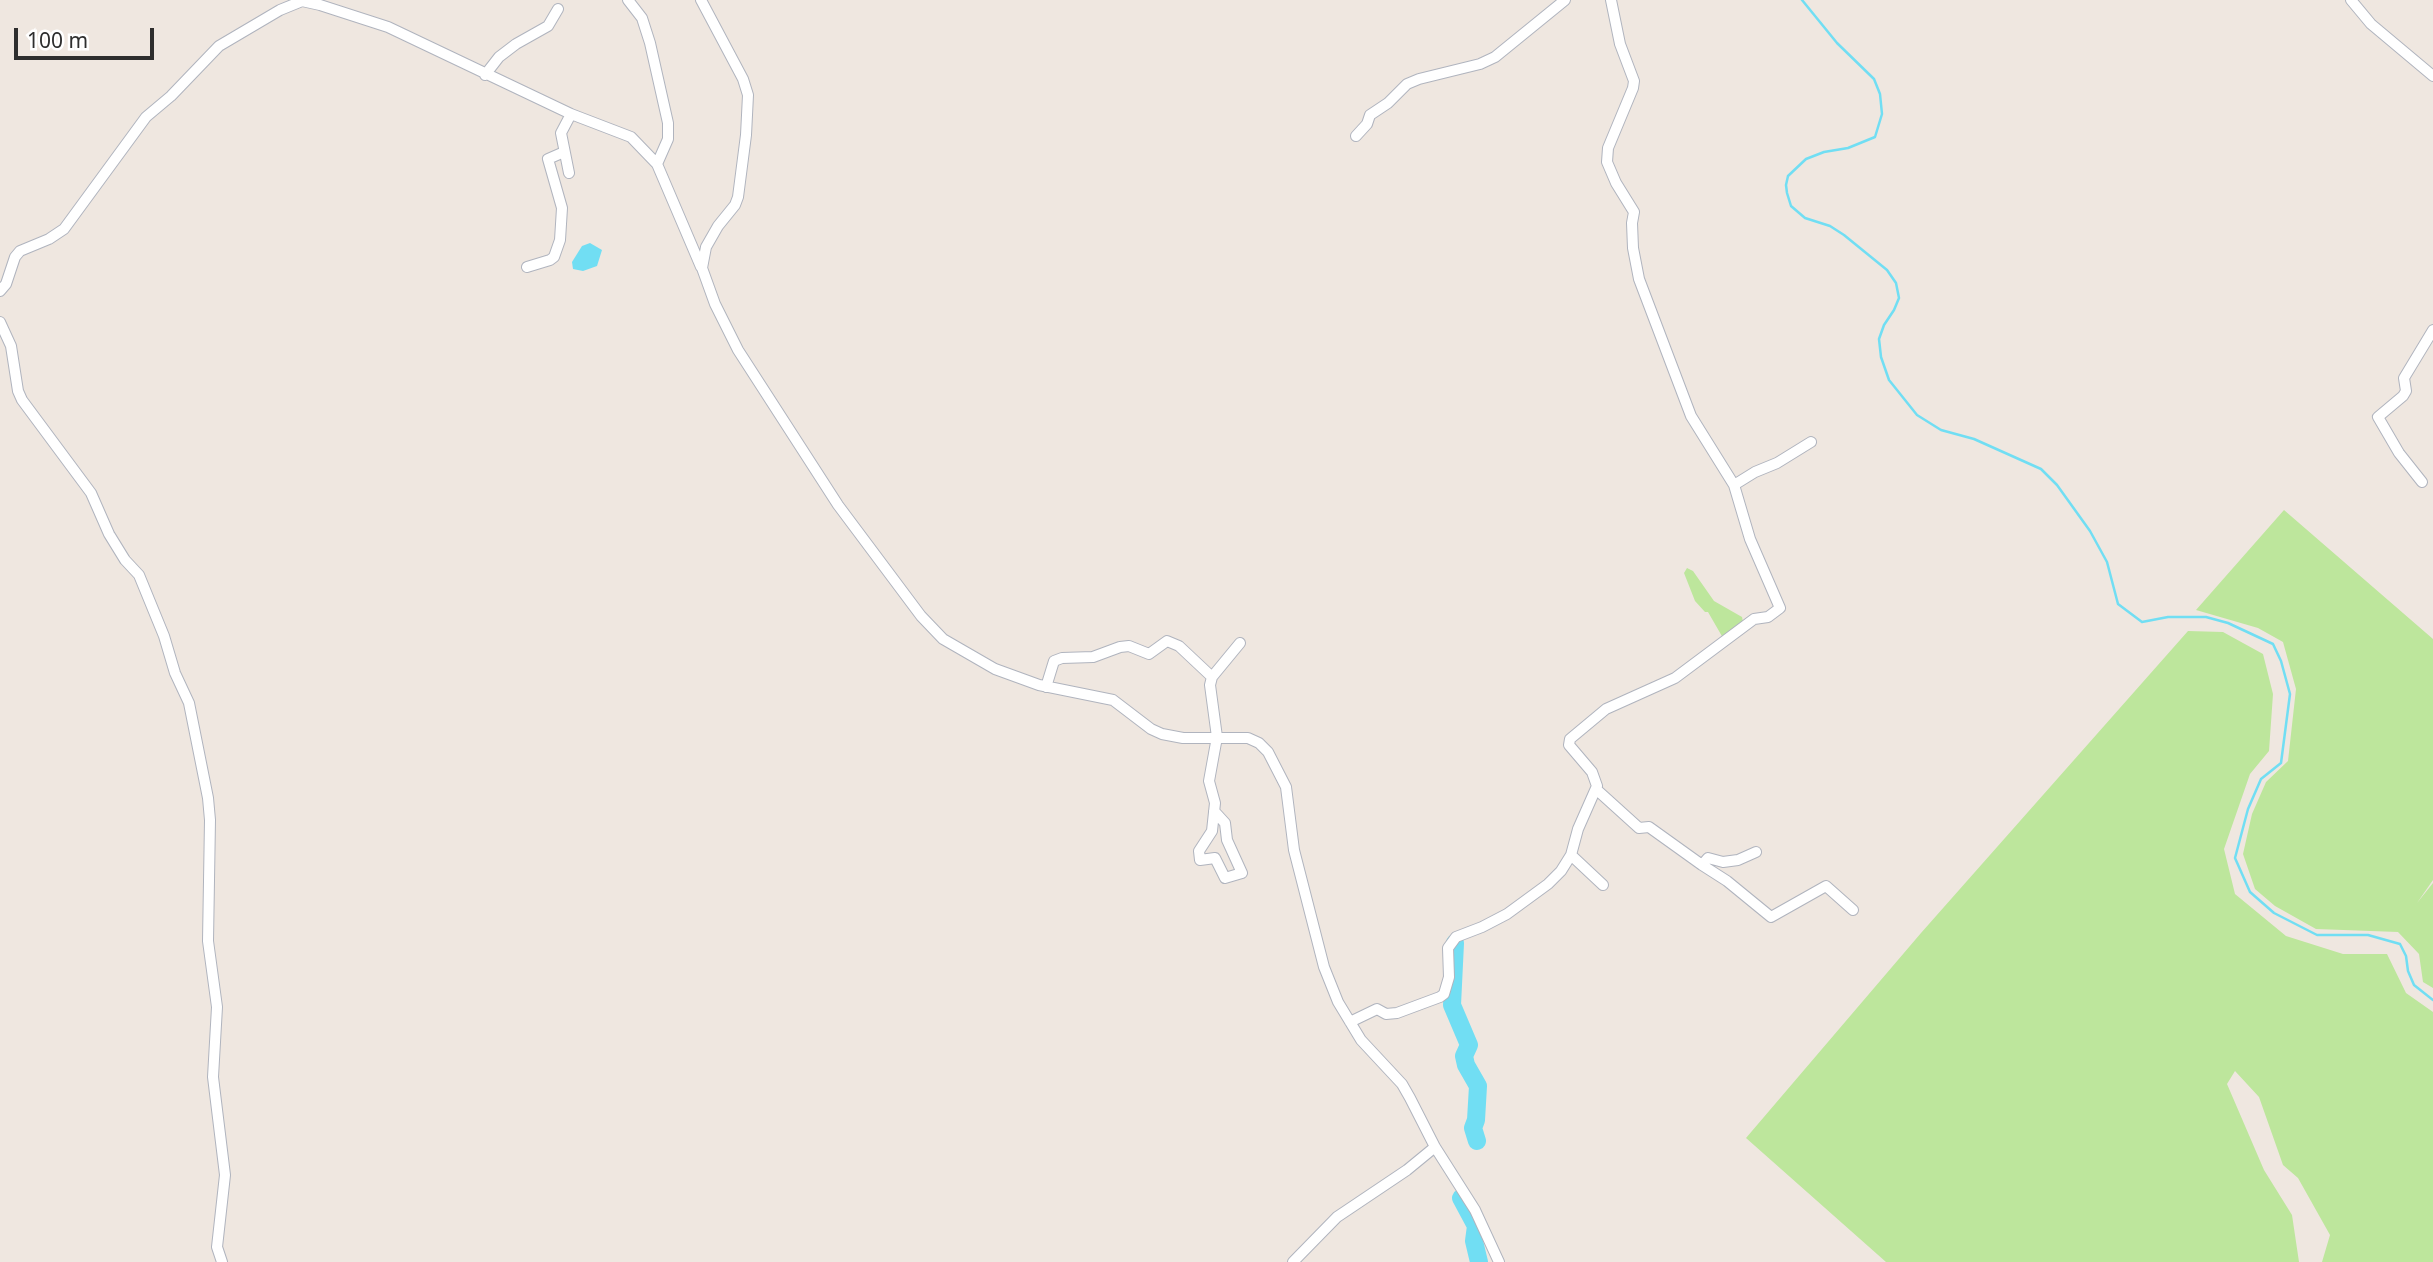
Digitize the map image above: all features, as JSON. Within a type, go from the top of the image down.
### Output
[{"type":"street","points":[[628,0],[642,18],[668,123],[668,139],[657,164]]},
{"type":"street","points":[[701,0],[743,79],[748,95],[738,197],[706,247],[702,268]]},
{"type":"street","points":[[1356,135],[1367,124],[1370,115],[1388,103],[1407,84],[1480,64],[1495,57],[1565,0]]},
{"type":"street","points":[[1350,1022],[1377,1009],[1386,1014],[1397,1013],[1440,997],[1446,989],[1449,977],[1448,948],[1456,937],[1507,914],[1561,871],[1571,855],[1578,829],[1597,790],[1596,780],[1569,745],[1570,739],[1606,709],[1675,678],[1754,619],[1774,615],[1780,608],[1750,539],[1734,485],[1692,416],[1660,338],[1635,265],[1632,223],[1634,212],[1607,162],[1608,148],[1634,81],[1620,44],[1611,0]]},
{"type":"street","points":[[2351,0],[2371,24],[2433,76]]},
{"type":"street","points":[[0,291],[8,279],[15,257],[26,246],[49,239],[64,229],[146,117],[171,96],[219,46],[302,1],[387,27],[571,114],[631,136],[657,164],[715,304],[745,361],[838,505],[921,616],[943,639],[995,669],[1046,687],[1113,699],[1141,722],[1162,734],[1184,738],[1253,740],[1268,752],[1286,787],[1294,850],[1324,967],[1338,1002],[1361,1040],[1402,1084],[1435,1147],[1475,1210],[1499,1262]]},
{"type":"street","points":[[485,75],[499,57],[548,26],[558,9]]},
{"type":"street","points":[[569,173],[561,133],[571,114]]},
{"type":"street","points":[[527,267],[554,257],[560,240],[562,208],[548,159],[564,152]]},
{"type":"street","points":[[0,322],[11,346],[20,396],[91,493],[125,560],[139,575],[164,636],[175,673],[189,703],[208,798],[208,941],[217,1007],[213,1077],[225,1175],[217,1247],[222,1262]]},
{"type":"street","points":[[2422,482],[2399,453],[2378,417],[2403,396],[2406,387],[2404,378],[2433,330]]},
{"type":"street","points":[[1734,485],[1811,442]]},
{"type":"street","points":[[1046,687],[1054,661],[1062,658],[1093,657],[1129,646],[1149,654],[1167,641],[1179,646],[1212,677]]},
{"type":"street","points":[[1214,811],[1225,823],[1227,840],[1242,873],[1225,878],[1215,858],[1200,860],[1199,849],[1212,831],[1215,800],[1209,781],[1217,737],[1210,685],[1212,677],[1240,643]]},
{"type":"street","points":[[1597,790],[1639,828],[1649,827],[1727,881],[1770,917],[1826,886],[1853,910]]},
{"type":"street","points":[[1702,865],[1708,858],[1723,862],[1738,860],[1755,852]]},
{"type":"street","points":[[1571,855],[1603,885]]},
{"type":"street","points":[[1293,1262],[1337,1217],[1407,1170],[1435,1147]]},
{"type":"green space","points":[[2284,510],[2433,639],[2433,880],[2417,903],[2433,883],[2433,988],[2423,982],[2419,954],[2398,932],[2316,929],[2275,906],[2255,889],[2243,854],[2252,814],[2266,782],[2288,761],[2296,689],[2283,642],[2258,628],[2196,610]]},
{"type":"green space","points":[[1687,568],[1693,571],[1714,601],[1742,617],[1744,626],[1723,638],[1708,612],[1695,601],[1684,573]]},
{"type":"green space","points":[[2188,631],[2223,632],[2263,654],[2273,694],[2269,751],[2250,774],[2224,849],[2235,894],[2286,936],[2343,954],[2387,954],[2406,993],[2433,1012],[2433,1262],[2322,1262],[2330,1235],[2298,1178],[2283,1165],[2259,1097],[2235,1071],[2227,1084],[2264,1170],[2292,1215],[2299,1262],[1886,1262],[1746,1138],[1921,933]]},
{"type":"water","points":[[590,243],[602,250],[597,266],[583,271],[573,269],[572,262],[582,246]]},
{"type":"waterway","points":[[1802,0],[1837,43],[1874,79],[1880,94],[1882,114],[1875,137],[1848,148],[1824,152],[1806,159],[1788,176],[1787,193],[1791,206],[1805,218],[1830,226],[1844,235],[1887,270],[1896,283],[1899,298],[1879,339],[1881,357],[1889,380],[1917,415],[1941,430],[1974,439],[2041,469],[2057,485],[2090,531],[2107,562],[2118,604],[2142,622],[2168,617],[2206,617],[2228,623],[2273,644],[2281,661],[2290,694],[2281,763],[2261,779],[2248,809],[2235,858],[2250,892],[2274,913],[2317,935],[2368,935],[2400,944],[2414,985],[2433,1000]]},
{"type":"waterway","points":[[1455,943],[1452,1005],[1469,1045],[1464,1056],[1466,1065],[1478,1086],[1473,1128],[1477,1141]]},
{"type":"waterway","points":[[1461,1198],[1476,1226],[1474,1241],[1479,1262]]}]
